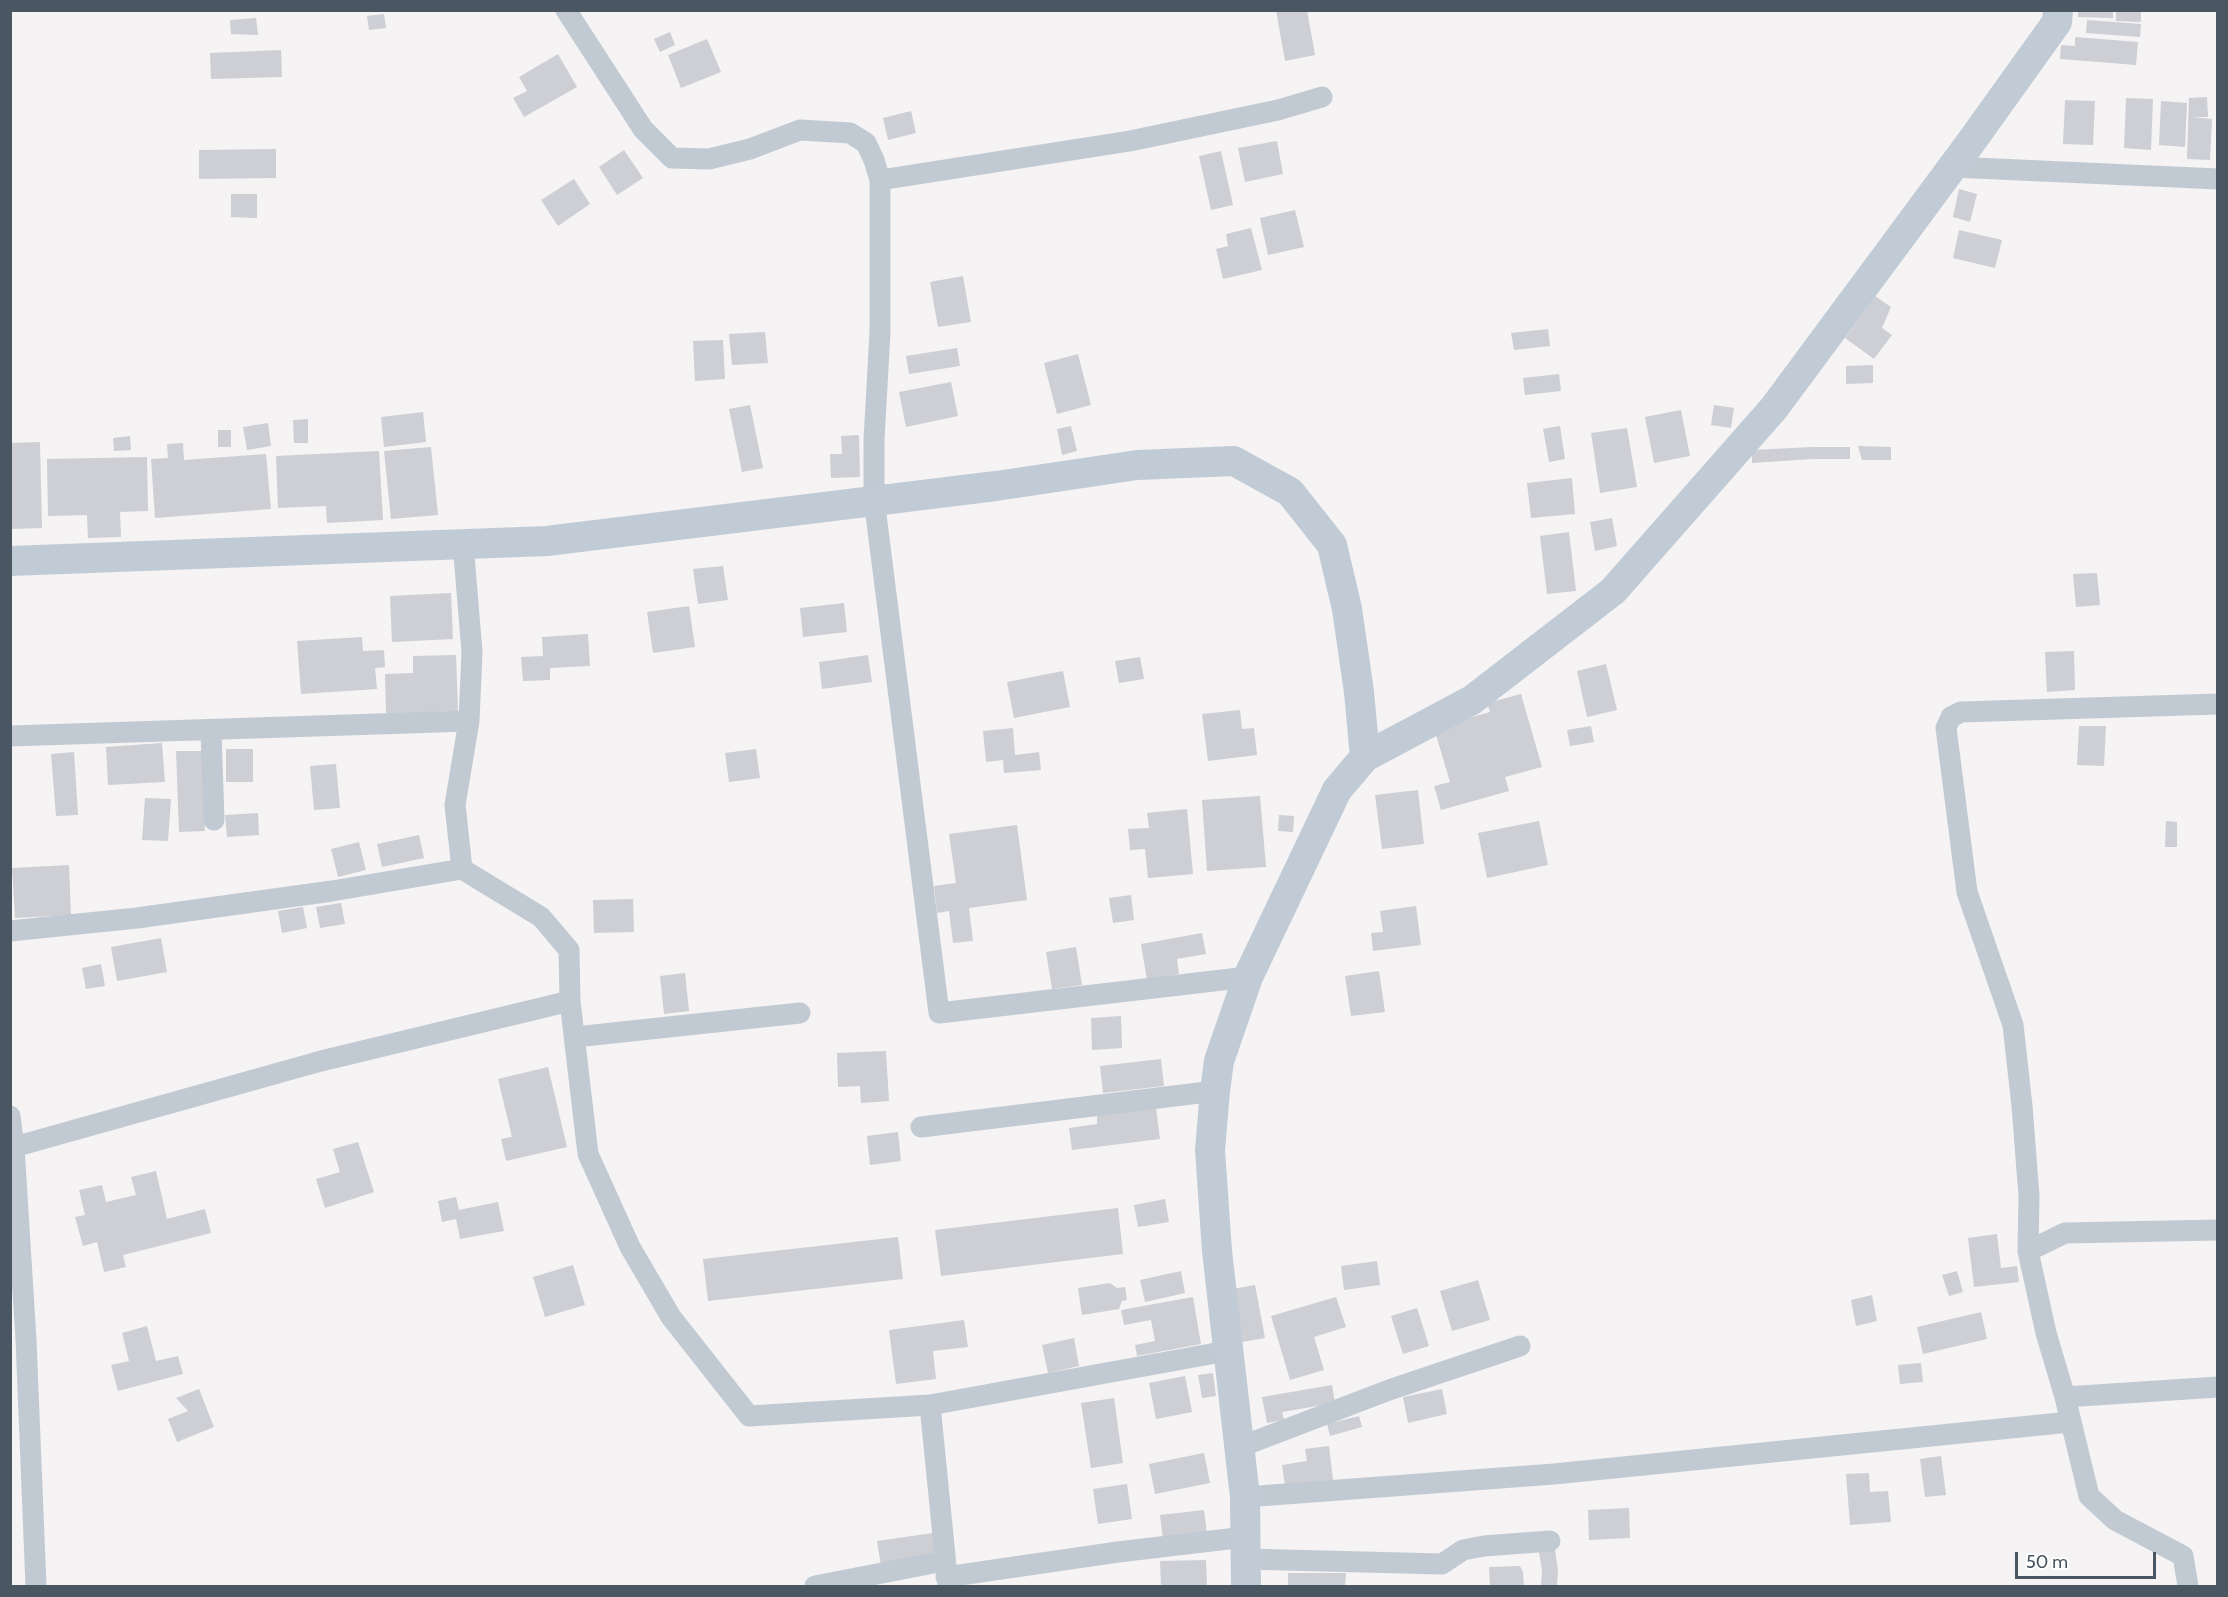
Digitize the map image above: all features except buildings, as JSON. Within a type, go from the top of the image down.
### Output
[{"type":"street","points":[[566,10],[643,129],[672,158],[709,159],[750,149],[800,130],[850,133],[866,143],[880,180],[880,332],[874,440],[874,499],[939,1013],[1248,977]]},
{"type":"street","points":[[1245,1561],[1245,1497],[1227,1351],[1210,1150],[1215,1091],[1219,1061],[1248,977],[1337,790],[1365,757],[1472,700],[1613,591],[1774,408],[1953,167],[2057,22],[2058,10]]},
{"type":"street","points":[[880,180],[1130,141],[1278,110],[1322,97]]},
{"type":"street","points":[[1953,167],[2217,179]]},
{"type":"street","points":[[10,561],[547,541],[874,499],[996,486],[1137,465],[1234,461],[1290,492],[1332,545],[1347,609],[1359,692],[1365,757]]},
{"type":"street","points":[[462,869],[456,805],[469,721],[472,652],[463,543]]},
{"type":"street","points":[[2188,1587],[2183,1556],[2115,1520],[2090,1496],[2046,1333],[2028,1251],[2029,1196],[2013,1025],[1967,891],[1946,728],[1951,717],[1961,712],[2217,704]]},
{"type":"street","points":[[10,736],[469,721]]},
{"type":"street","points":[[211,731],[214,820]]},
{"type":"street","points":[[10,931],[137,918],[462,869],[542,917],[569,950],[570,1001],[588,1154],[630,1247],[671,1317],[749,1416],[930,1405],[1227,1351]]},
{"type":"street","points":[[14,1148],[321,1061],[570,1001]]},
{"type":"street","points":[[575,1037],[800,1013]]},
{"type":"street","points":[[921,1127],[1215,1091]]},
{"type":"street","points":[[10,1116],[26,1340],[36,1587]]},
{"type":"street","points":[[2028,1251],[2065,1233],[2217,1230]]},
{"type":"street","points":[[1240,1447],[1389,1390],[1520,1346]]},
{"type":"street","points":[[2065,1397],[2217,1387]]},
{"type":"street","points":[[930,1405],[946,1575]]},
{"type":"street","points":[[1245,1497],[1554,1474],[2070,1422]]},
{"type":"street","points":[[814,1587],[946,1575],[1118,1552],[1245,1561],[1442,1564],[1463,1550],[1484,1546],[1550,1541]]}]
